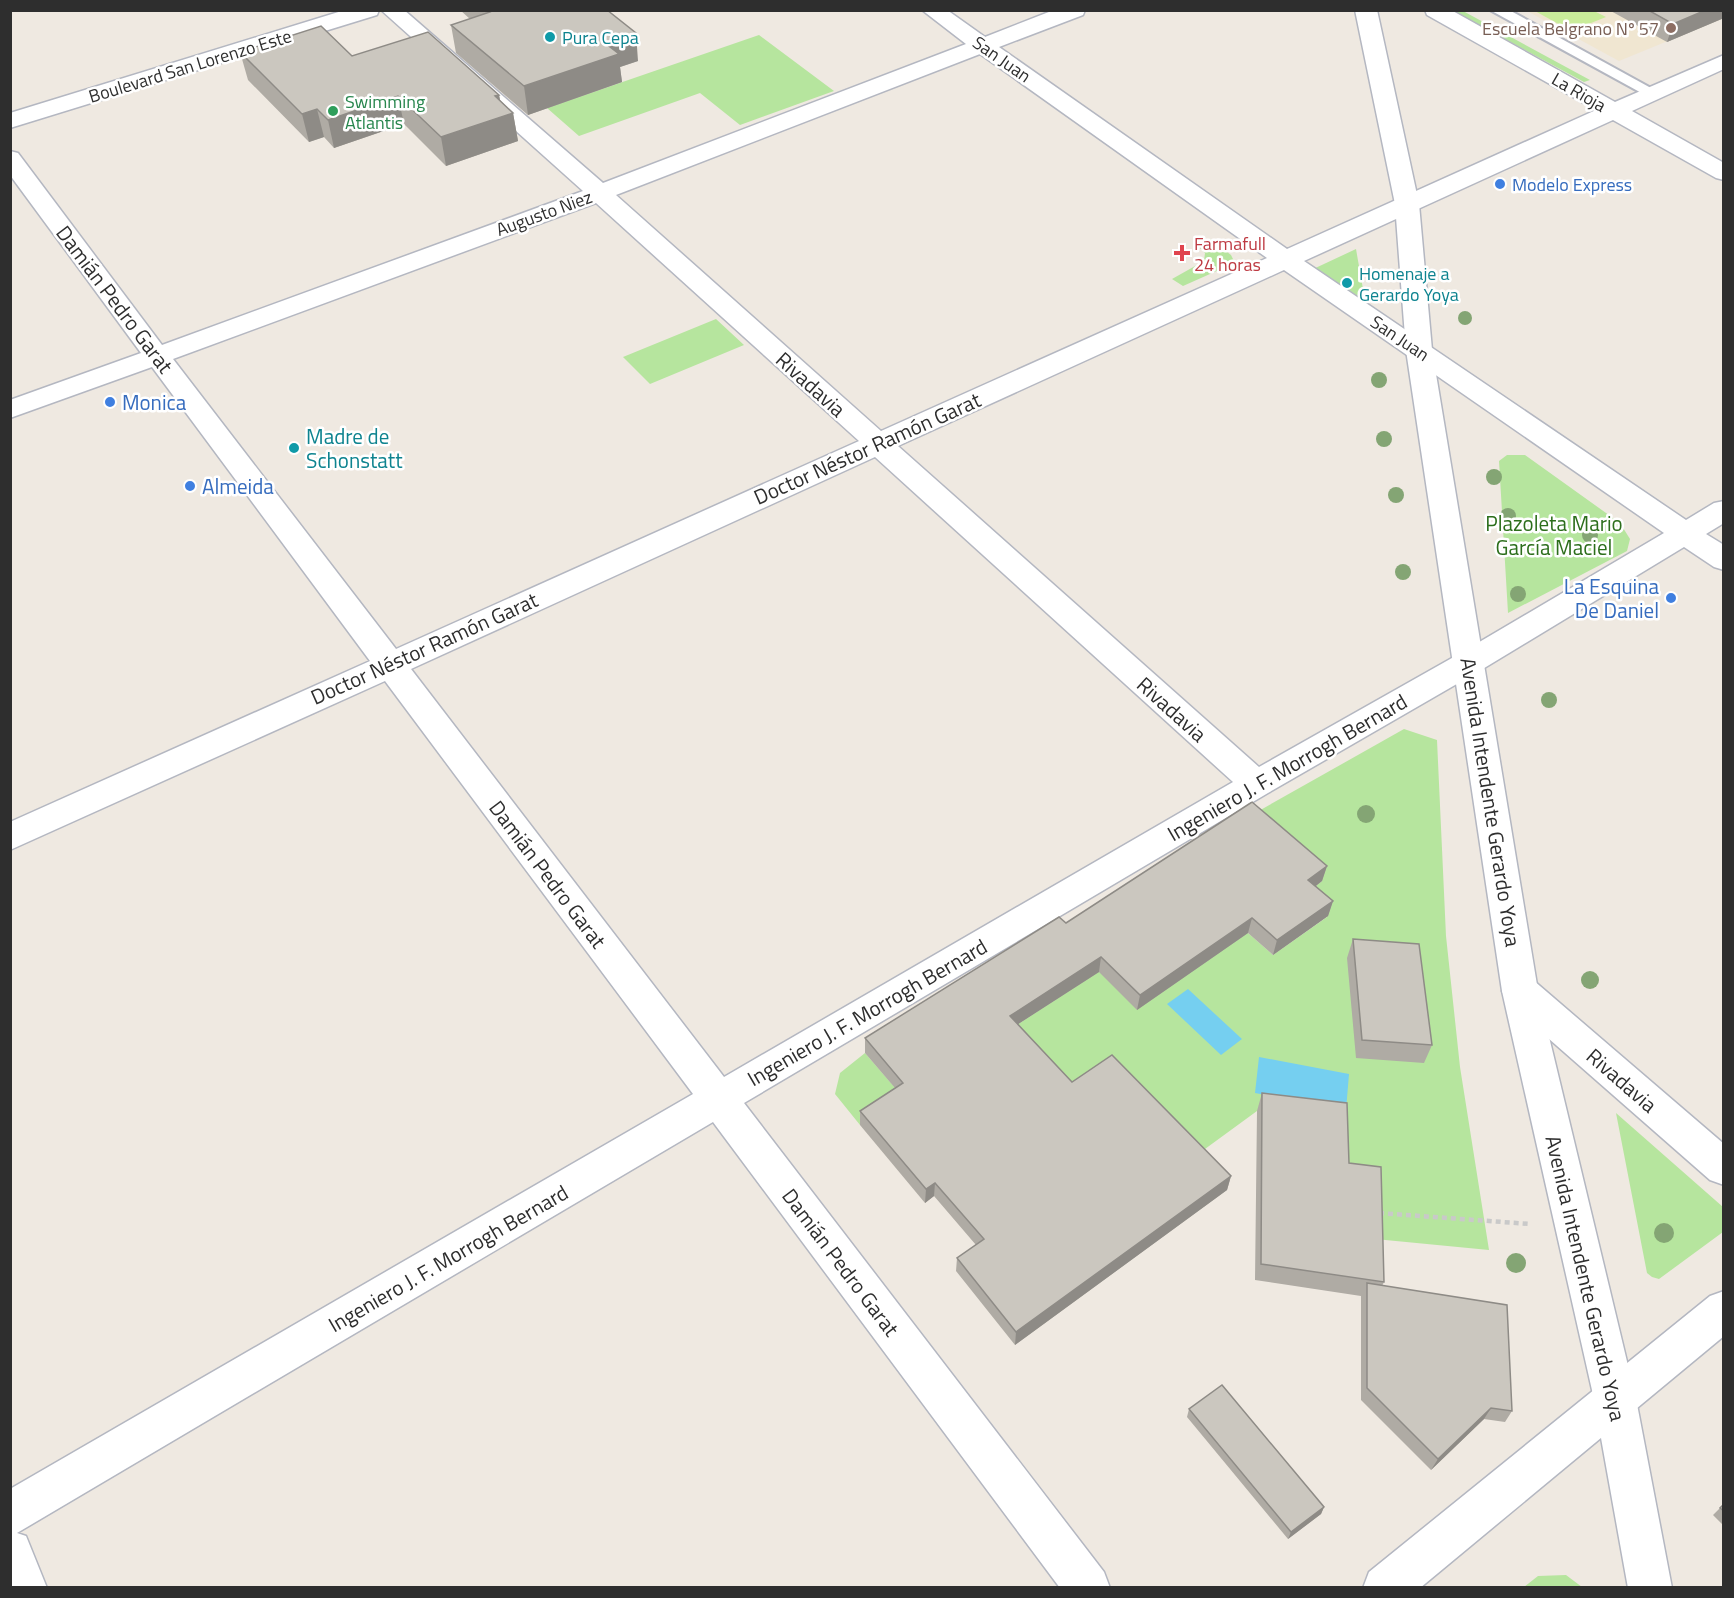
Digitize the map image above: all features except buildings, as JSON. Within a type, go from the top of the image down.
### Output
[{"type":"street","name":"Boulevard San Lorenzo Este","points":[[112,68],[303,10]]},
{"type":"street","name":"Boulevard San Lorenzo Este","points":[[10,121],[369,10]]},
{"type":"street","name":"Rivadavia","points":[[391,10],[600,193],[1256,784]]},
{"type":"street","name":"San Juan","points":[[932,10],[1285,259],[1724,560]]},
{"type":"street","name":"Augusto Niez","points":[[10,410],[600,193],[1075,10]]},
{"type":"street","name":"Avenida Intendente Gerardo Yoya","points":[[1366,10],[1407,204],[1419,350],[1470,662],[1520,991],[1615,1399],[1650,1587]]},
{"type":"street","name":"La Rioja","points":[[1435,10],[1724,172]]},
{"type":"street","name":"Doctor Néstor Ramón Garat","points":[[10,837],[1724,61]]},
{"type":"street","name":"Damián Pedro Garat","points":[[10,159],[1088,1587]]},
{"type":"street","name":"Ingeniero J. F. Morrogh Bernard","points":[[10,1514],[1256,784],[1470,662],[1724,510]]},
{"type":"street","name":"Rivadavia","points":[[1520,991],[1724,1168]]},
{"type":"street","points":[[1385,1587],[1724,1310]]},
{"type":"street","points":[[10,1552],[25,1587]]},
{"type":"lane","name":"La Rioja","points":[[1497,10],[1652,93]]},
{"type":"path","points":[[1375,1213],[1575,1228]]},
{"type":"shaded area","name":"Escuela Belgrano Nº 57","points":[[1723,10],[1724,18],[1619,61],[1527,11]]},
{"type":"green space","points":[[1453,11],[1463,11],[1590,80],[1584,82]]},
{"type":"green space","points":[[1535,11],[1594,11],[1606,17],[1571,31]]},
{"type":"green space","points":[[759,35],[834,91],[740,125],[700,93],[579,136],[547,108]]},
{"type":"green space","points":[[1210,239],[1231,255],[1234,261],[1228,266],[1183,286],[1172,279],[1204,261],[1205,253],[1197,245]]},
{"type":"green space","points":[[1356,249],[1367,312],[1309,271]]},
{"type":"green space","points":[[716,319],[744,345],[650,384],[623,357]]},
{"type":"green space","name":"Plazoleta Mario García Maciel","points":[[1507,455],[1525,455],[1620,523],[1630,539],[1627,551],[1508,613],[1499,461]]},
{"type":"green space","points":[[1404,729],[1437,740],[1446,936],[1460,1067],[1489,1250],[1375,1239],[1257,1111],[1194,1157],[1074,1094],[1009,1030],[1098,972],[1248,933],[1273,955],[1327,917],[1304,895],[1322,881],[1248,817]]},
{"type":"green space","points":[[865,1053],[903,1097],[860,1125],[835,1094],[840,1073]]},
{"type":"green space","points":[[1616,1113],[1723,1207],[1723,1232],[1659,1279],[1647,1273]]},
{"type":"green space","points":[[1566,1575],[1582,1587],[1524,1587],[1538,1576]]},
{"type":"water","points":[[1188,989],[1242,1039],[1221,1055],[1167,1004]]},
{"type":"water","points":[[1259,1057],[1349,1074],[1346,1110],[1255,1093]]},
{"type":"place","name":"Escuela Belgrano Nº 57","points":[[1671,28]]},
{"type":"place","name":"Pura Cepa","points":[[550,37]]},
{"type":"place","name":"Swimming Atlantis","points":[[333,111]]},
{"type":"place","name":"Modelo Express","points":[[1500,184]]},
{"type":"place","name":"Farmafull 24 horas","points":[[1182,253]]},
{"type":"place","name":"Homenaje a Gerardo Yoya","points":[[1347,283]]},
{"type":"place","name":"Monica","points":[[110,402]]},
{"type":"place","name":"Madre de Schonstatt","points":[[294,448]]},
{"type":"place","name":"Almeida","points":[[190,486]]},
{"type":"place","name":"La Esquina De Daniel","points":[[1671,598]]}]
